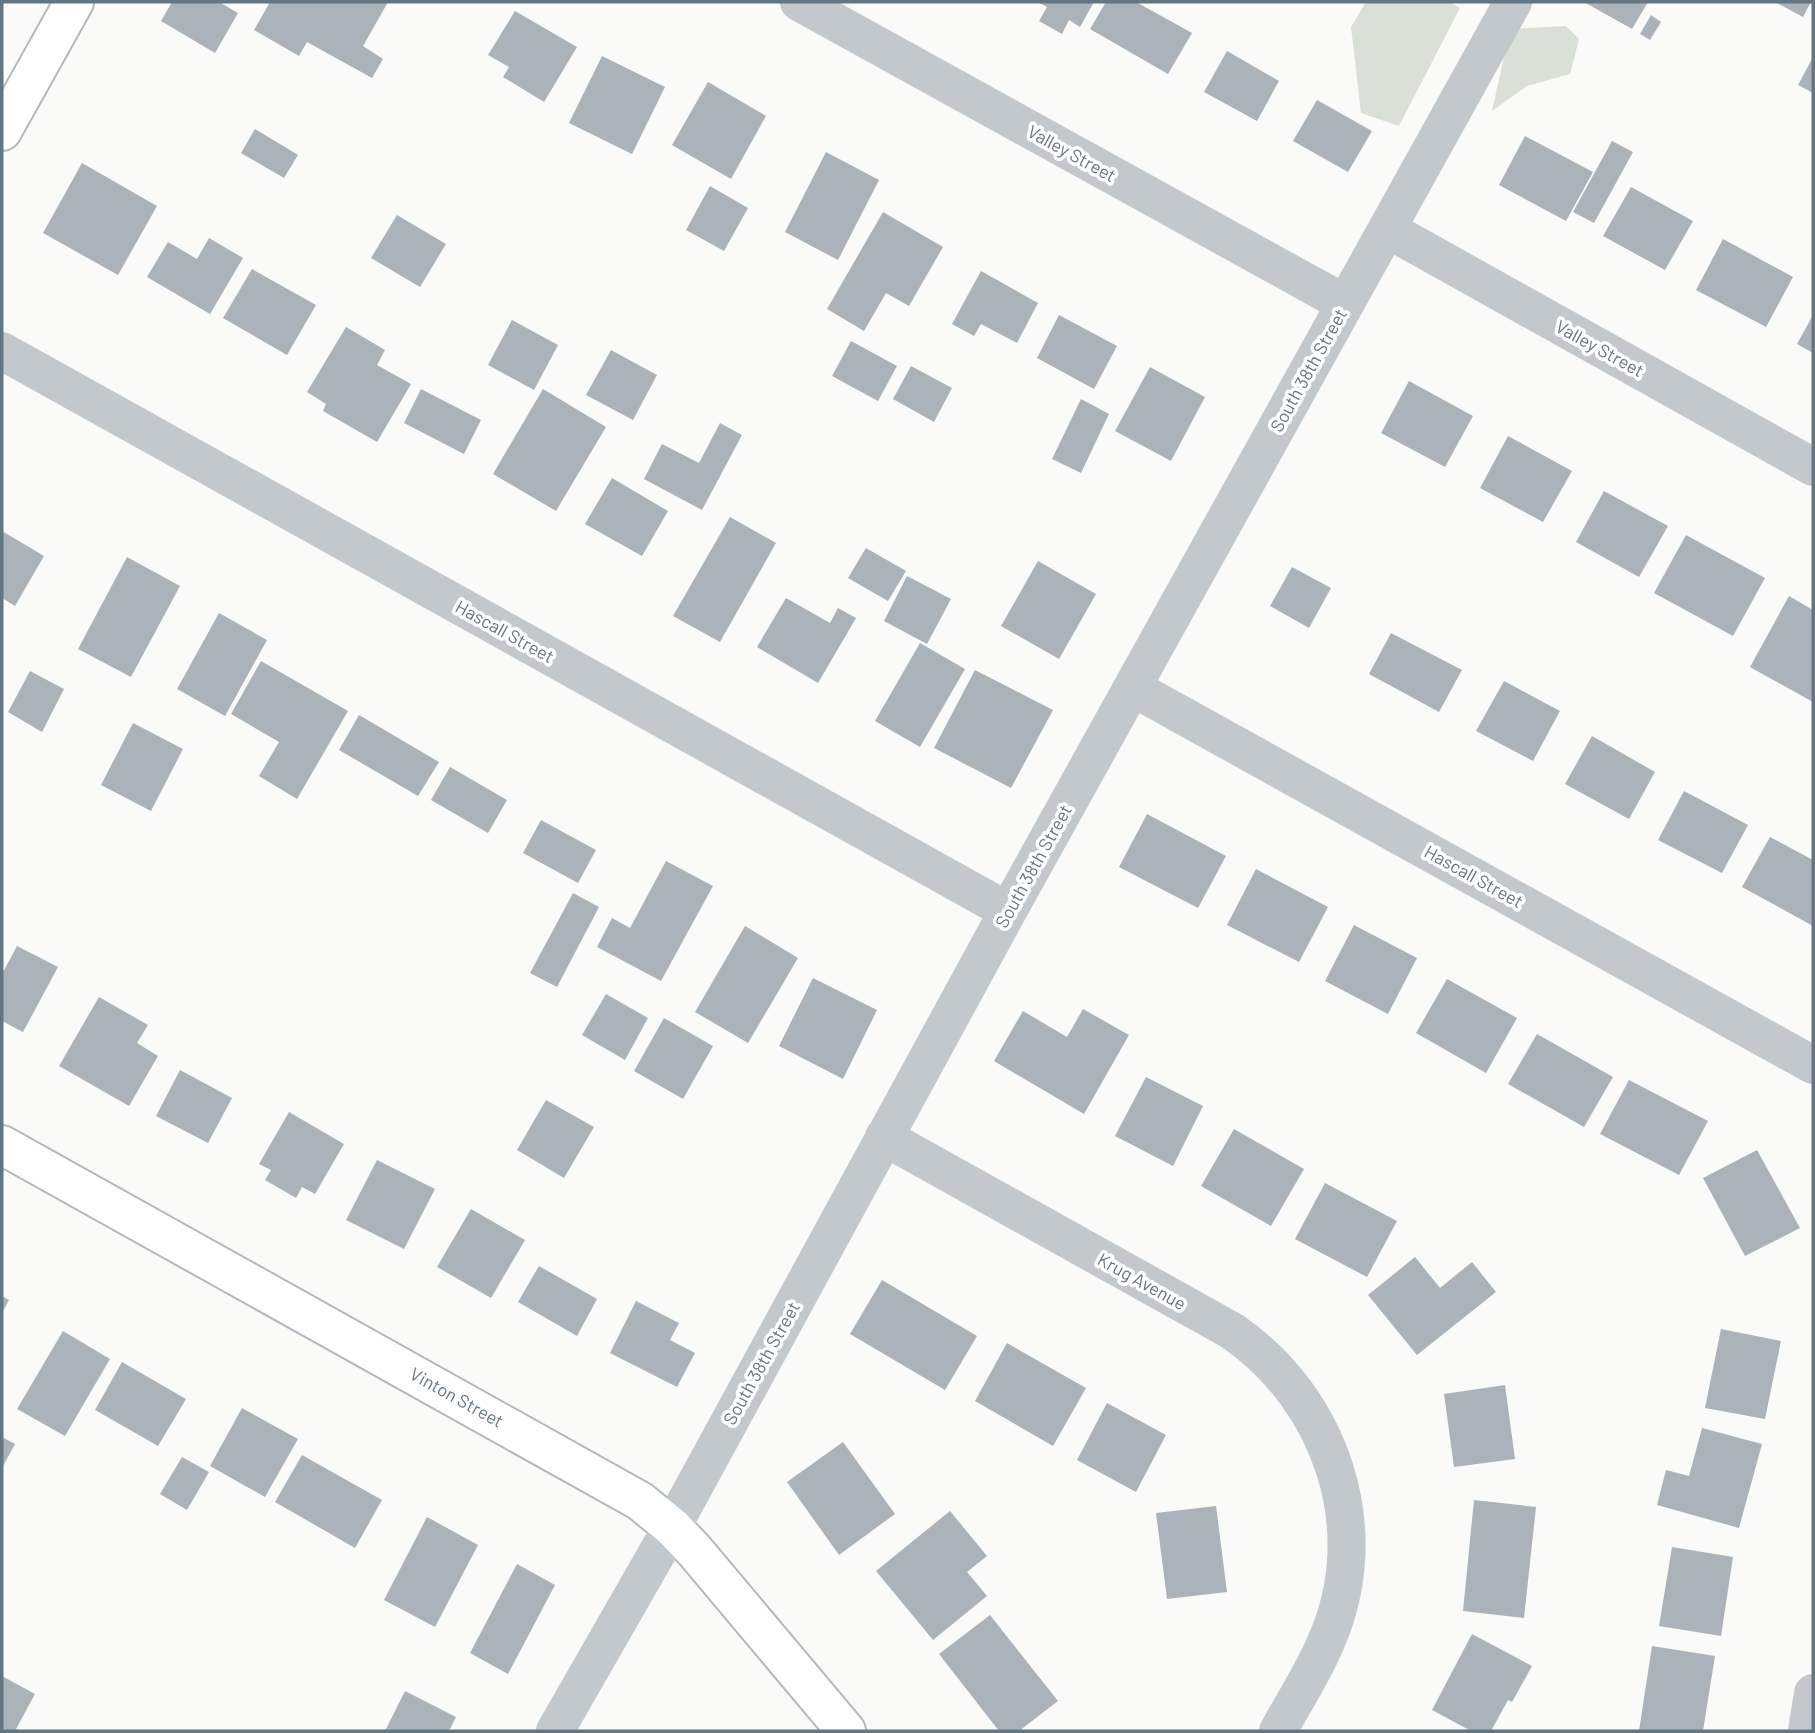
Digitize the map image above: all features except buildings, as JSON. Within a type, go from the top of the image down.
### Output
[{"type":"street","points":[[2,131],[74,2]]},
{"type":"street","name":"Valley Street","points":[[799,2],[1344,303]]},
{"type":"street","name":"South 38th Street","points":[[555,1731],[672,1527],[1008,911],[1513,2]]},
{"type":"street","name":"Valley Street","points":[[1387,229],[1813,467]]},
{"type":"street","name":"Hascall Street","points":[[2,351],[1008,911]]},
{"type":"street","name":"Hascall Street","points":[[1133,688],[1813,1065]]},
{"type":"street","name":"Krug Avenue","points":[[884,1137],[1251,1345],[1296,1390],[1310,1410],[1326,1443],[1340,1485],[1346,1524],[1344,1579],[1327,1641],[1278,1731]]},
{"type":"street","name":"Vinton Street","points":[[2,1145],[640,1501],[672,1527],[846,1731]]},
{"type":"street","points":[[1807,1731],[1813,1693]]},
{"type":"shaded area","points":[[1366,2],[1450,2],[1460,8],[1399,126],[1361,113],[1351,27]]},
{"type":"shaded area","points":[[1566,26],[1579,39],[1570,74],[1527,86],[1492,111],[1510,29]]}]
